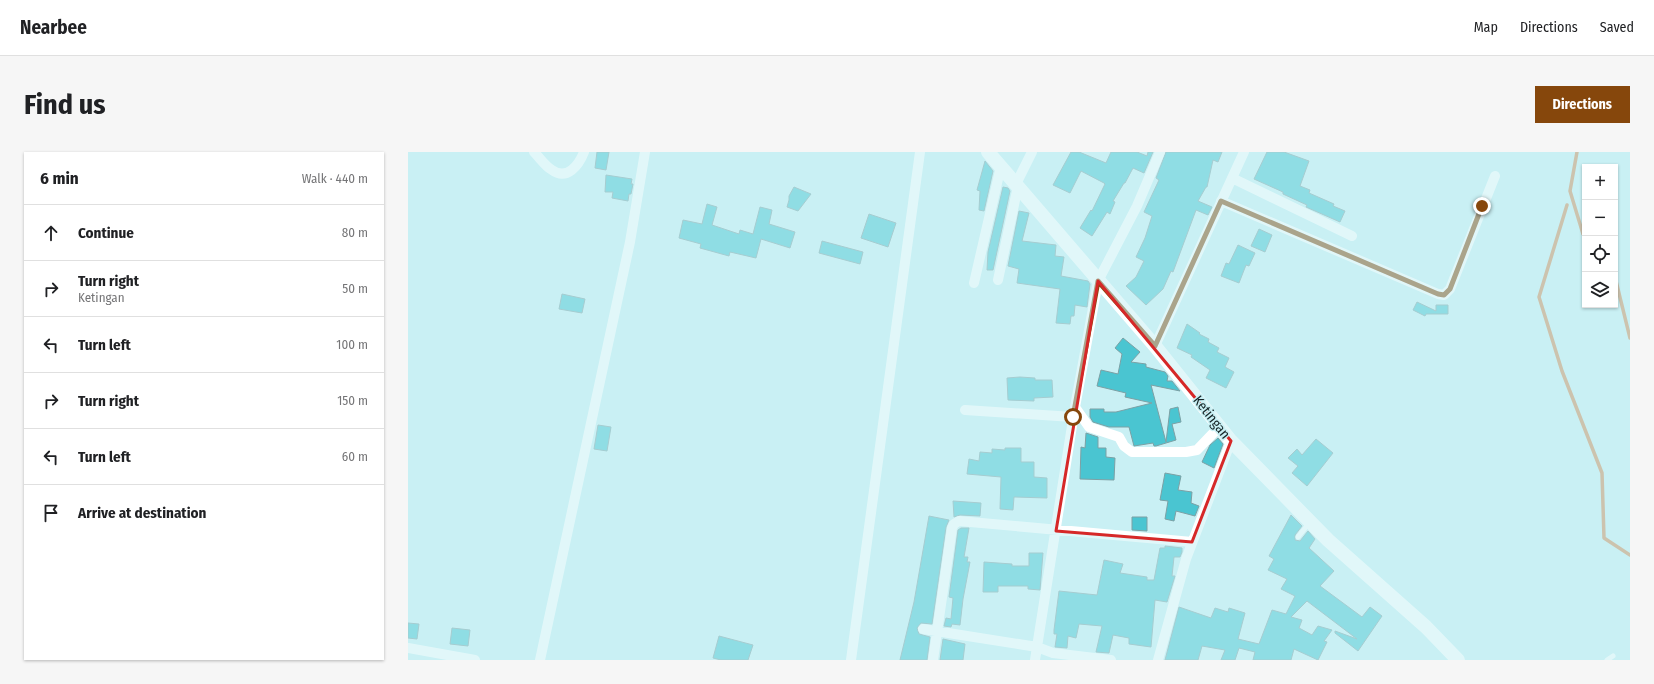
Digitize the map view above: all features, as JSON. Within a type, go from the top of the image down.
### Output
[{"type":"street","points":[[534,152],[552,171],[566,173],[574,170],[580,162],[584,152]]},
{"type":"street","points":[[540,660],[630,242],[645,152]]},
{"type":"street","points":[[851,660],[920,152]]},
{"type":"street","name":"Ketingan","points":[[988,152],[1155,346],[1231,441],[1328,540],[1426,627],[1458,660]]},
{"type":"street","points":[[998,280],[1017,185],[1032,152]]},
{"type":"street","points":[[1035,660],[1073,417],[1098,281],[1138,206],[1160,152]]},
{"type":"street","points":[[1155,346],[1244,152]]},
{"type":"street","points":[[974,283],[1001,166]]},
{"type":"street","points":[[1221,201],[1438,294],[1444,295],[1450,289],[1495,176]]},
{"type":"street","points":[[1232,178],[1352,236]]},
{"type":"street","points":[[1075,407],[1089,427],[1119,437],[1124,446],[1132,452],[1186,452],[1197,450],[1220,426]]},
{"type":"street","points":[[965,410],[1073,417]]},
{"type":"street","points":[[1158,660],[1192,542],[1231,441]]},
{"type":"street","points":[[933,660],[936,630],[952,528],[956,522],[959,521],[1056,531],[1192,542]]},
{"type":"street","points":[[923,629],[1037,647],[1053,653],[1111,660]]},
{"type":"street","points":[[408,648],[475,660]]},
{"type":"lane","points":[[1298,537],[1310,522]]},
{"type":"lane","points":[[1607,660],[1613,656]]},
{"type":"highlighted area","points":[[1098,281],[1231,441],[1192,542],[1056,531]]},
{"type":"building","points":[[597,152],[609,152],[606,170],[595,168]]},
{"type":"building","points":[[1071,152],[1079,152],[1106,163],[1111,152],[1137,152],[1147,156],[1148,152],[1153,152],[1144,173],[1133,168],[1113,201],[1115,202],[1110,214],[1107,212],[1092,236],[1080,228],[1091,210],[1092,211],[1105,184],[1081,171],[1070,193],[1053,185]]},
{"type":"building","points":[[1166,152],[1222,152],[1218,162],[1213,160],[1207,187],[1198,201],[1212,207],[1208,215],[1196,210],[1173,272],[1171,271],[1163,289],[1146,305],[1126,286],[1136,277],[1144,261],[1136,257],[1145,238],[1152,216],[1144,212],[1159,180],[1156,178]]},
{"type":"building","points":[[1267,152],[1284,152],[1309,161],[1300,186],[1310,190],[1309,193],[1334,204],[1333,206],[1345,211],[1340,222],[1306,207],[1307,205],[1283,194],[1283,192],[1254,179]]},
{"type":"building","points":[[985,161],[993,171],[984,211],[979,210],[980,191],[977,190]]},
{"type":"building","points":[[606,175],[632,179],[631,184],[633,184],[628,201],[612,198],[613,192],[605,192]]},
{"type":"building","points":[[794,187],[811,194],[798,211],[787,207],[789,196]]},
{"type":"building","points":[[1003,187],[1008,188],[1010,191],[993,270],[987,270],[988,252]]},
{"type":"building","points":[[707,204],[717,207],[712,225],[739,234],[740,230],[753,234],[760,207],[772,210],[769,224],[795,232],[790,248],[761,239],[756,258],[730,252],[729,256],[700,248],[701,244],[679,238],[683,220],[702,224]]},
{"type":"building","points":[[1019,211],[1029,213],[1022,241],[1056,245],[1055,256],[1064,257],[1061,276],[1088,281],[1090,284],[1087,307],[1075,305],[1074,316],[1071,316],[1070,324],[1056,323],[1060,289],[1017,283],[1019,269],[1008,266]]},
{"type":"building","points":[[869,214],[896,223],[888,247],[861,238]]},
{"type":"building","points":[[1259,229],[1272,235],[1265,252],[1251,246]]},
{"type":"building","points":[[822,241],[863,252],[860,264],[819,253]]},
{"type":"building","points":[[1238,245],[1255,253],[1249,266],[1246,265],[1239,283],[1221,276],[1226,263],[1229,264]]},
{"type":"building","points":[[562,294],[585,299],[582,313],[559,309]]},
{"type":"building","points":[[1417,302],[1436,311],[1436,305],[1448,305],[1448,314],[1426,314],[1425,316],[1413,310]]},
{"type":"building","points":[[1187,324],[1200,333],[1199,334],[1209,339],[1208,342],[1219,348],[1217,352],[1229,358],[1225,367],[1234,372],[1226,388],[1206,378],[1210,370],[1191,357],[1192,355],[1177,348]]},
{"type":"building","points":[[1123,338],[1140,352],[1131,362],[1146,364],[1146,367],[1165,372],[1168,376],[1167,381],[1172,381],[1180,391],[1151,385],[1166,442],[1170,409],[1178,407],[1181,422],[1172,424],[1176,440],[1156,446],[1154,446],[1153,443],[1134,446],[1129,427],[1109,427],[1093,422],[1090,417],[1090,409],[1104,409],[1104,412],[1116,412],[1152,403],[1125,397],[1126,393],[1097,386],[1101,370],[1118,374],[1122,354],[1115,348]]},
{"type":"building","points":[[1007,378],[1035,378],[1035,380],[1052,380],[1053,397],[1034,398],[1034,401],[1008,400]]},
{"type":"building","points":[[598,425],[611,427],[607,451],[594,449]]},
{"type":"building","points":[[1086,433],[1098,437],[1098,448],[1106,448],[1106,457],[1115,458],[1114,480],[1080,479],[1081,447],[1085,448]]},
{"type":"building","points":[[1218,438],[1223,444],[1214,468],[1202,462],[1210,445]]},
{"type":"building","points":[[1316,439],[1333,453],[1307,486],[1292,473],[1298,466],[1288,458],[1297,449],[1302,455]]},
{"type":"building","points":[[1005,448],[1021,448],[1021,462],[1034,462],[1034,477],[1047,478],[1047,498],[1014,497],[1013,510],[1000,509],[1001,477],[967,474],[969,459],[979,461],[980,452],[992,453],[992,449],[1005,450]]},
{"type":"building","points":[[1165,473],[1181,476],[1178,490],[1192,492],[1191,503],[1199,506],[1195,516],[1176,511],[1174,521],[1165,519],[1168,501],[1160,500]]},
{"type":"building","points":[[953,501],[981,503],[980,516],[960,515],[954,517]]},
{"type":"building","points":[[1291,515],[1302,526],[1295,535],[1295,540],[1300,541],[1308,531],[1315,539],[1309,548],[1334,571],[1320,586],[1362,617],[1370,607],[1382,616],[1358,651],[1335,633],[1335,631],[1357,639],[1307,601],[1291,617],[1302,620],[1299,628],[1312,635],[1318,626],[1332,630],[1324,641],[1327,642],[1318,660],[1294,649],[1291,660],[1253,660],[1255,652],[1239,648],[1235,660],[1221,660],[1225,650],[1202,646],[1198,660],[1165,660],[1179,607],[1211,618],[1215,608],[1228,612],[1229,608],[1245,613],[1238,639],[1259,644],[1272,610],[1286,614],[1295,596],[1281,589],[1287,579],[1268,570],[1274,559],[1269,556]]},
{"type":"building","points":[[929,516],[949,520],[946,527],[932,624],[921,623],[917,628],[919,634],[930,637],[927,660],[900,660],[914,602]]},
{"type":"building","points":[[1132,517],[1147,517],[1147,531],[1132,530]]},
{"type":"building","points":[[961,528],[969,528],[964,557],[968,557],[967,562],[970,562],[960,625],[952,624],[951,627],[944,626],[946,618],[951,619],[953,598],[949,597],[958,530]]},
{"type":"building","points":[[1165,546],[1182,548],[1182,552],[1180,557],[1174,557],[1172,576],[1175,576],[1167,602],[1155,600],[1151,647],[1129,644],[1129,638],[1113,635],[1109,653],[1096,652],[1102,626],[1079,624],[1076,638],[1068,636],[1067,648],[1055,647],[1057,634],[1054,634],[1054,630],[1059,591],[1097,595],[1104,560],[1123,564],[1120,573],[1147,577],[1147,580],[1154,580],[1160,548],[1165,548]]},
{"type":"building","points":[[1029,553],[1043,553],[1040,590],[1028,589],[1028,586],[998,586],[998,592],[983,592],[984,562],[1012,564],[1012,566],[1029,566]]},
{"type":"building","points":[[408,623],[419,624],[417,639],[408,638]]},
{"type":"building","points":[[452,628],[470,630],[468,646],[450,644]]},
{"type":"building","points":[[719,636],[753,645],[748,660],[721,660],[713,658]]},
{"type":"building","points":[[943,639],[965,644],[963,660],[940,660]]},
{"type":"waterway","points":[[1577,152],[1570,191],[1582,231]]},
{"type":"waterway","points":[[1567,205],[1539,297],[1562,371],[1602,473],[1604,538],[1630,555]]},
{"type":"waterway","points":[[1618,289],[1630,338]]},
{"type":"route","points":[[1073,417],[1098,281],[1155,346],[1221,201],[1438,294],[1444,295],[1450,289],[1482,206]]}]
